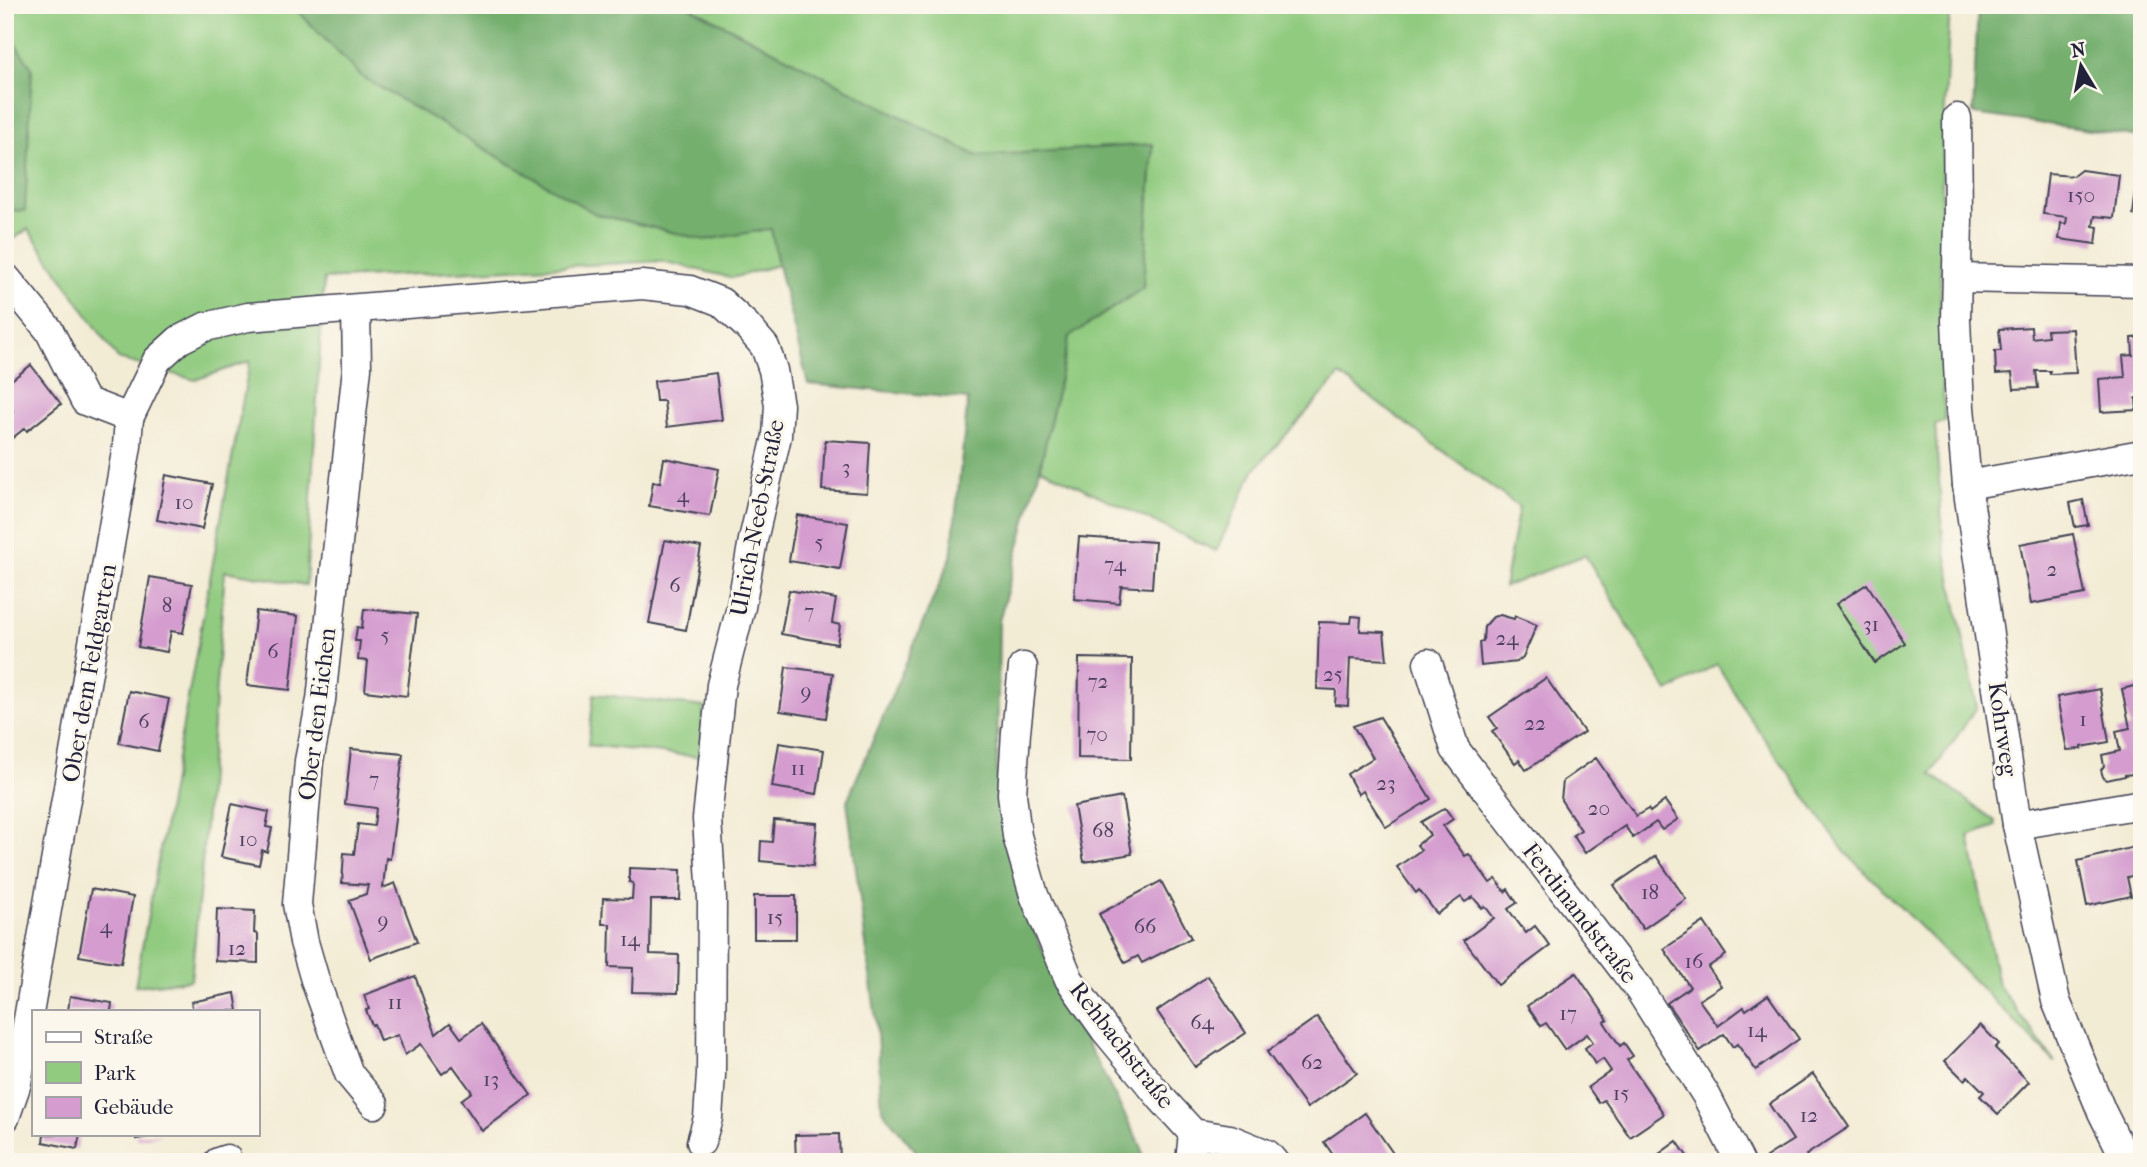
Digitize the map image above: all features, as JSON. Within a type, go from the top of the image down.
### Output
[{"type":"street","name":"Kohrweg","points":[[1957,118],[1956,320],[1960,407],[1967,485],[2017,825],[2056,1001],[2130,1152]]},
{"type":"street","points":[[6,278],[49,330],[85,401],[129,418]]},
{"type":"street","points":[[1957,278],[2142,282]]},
{"type":"street","name":"Ulrich-Neeb-Straße","points":[[129,418],[157,360],[180,340],[205,327],[248,317],[642,285],[690,290],[721,302],[765,346],[773,370],[779,405],[777,436],[741,607],[721,685],[707,819],[712,899],[711,1075],[708,1118],[701,1142]]},
{"type":"street","name":"Ober den Eichen","points":[[356,309],[357,368],[321,700],[309,761],[297,904],[315,980],[349,1074],[374,1104]]},
{"type":"street","name":"Ober dem Feldgarten","points":[[5,1118],[18,1083],[127,446],[129,418]]},
{"type":"street","points":[[1967,485],[2142,454]]},
{"type":"street","name":"Ferdinandstraße","points":[[1427,663],[1455,749],[1640,991],[1706,1095],[1740,1162]]},
{"type":"street","name":"Rehbachstraße","points":[[1023,667],[1012,794],[1017,836],[1034,895],[1069,979],[1105,1030],[1193,1133],[1230,1139],[1267,1154],[1274,1162]]},
{"type":"street","points":[[2017,825],[2142,804]]},
{"type":"street","name":"Rehbachstraße","points":[[1190,1162],[1193,1133]]},
{"type":"green space","points":[[5,5],[292,5],[362,77],[596,214],[705,240],[772,228],[778,265],[732,278],[662,261],[324,279],[306,585],[225,571],[191,980],[135,986],[250,361],[195,380],[118,359],[28,229],[5,245]]},
{"type":"green space","points":[[292,5],[686,5],[977,156],[1153,144],[1143,288],[1069,337],[1040,468],[999,621],[997,775],[1020,900],[1074,1018],[1142,1148],[1143,1162],[925,1162],[882,1110],[876,1020],[847,801],[951,557],[968,399],[808,384],[771,229],[705,240],[596,214],[362,77]]},
{"type":"green space","points":[[686,5],[1950,5],[1940,266],[1945,422],[1935,424],[1943,538],[1977,707],[1931,774],[1995,821],[1996,826],[1969,836],[1998,985],[2055,1062],[1844,851],[1747,714],[1717,664],[1668,692],[1585,555],[1504,587],[1519,507],[1340,375],[1254,470],[1216,551],[1040,468],[1069,337],[1143,288],[1153,144],[977,156]]},
{"type":"green space","points":[[1978,5],[2142,5],[2142,137],[1973,114]]},
{"type":"green space","points":[[5,29],[32,68],[25,211],[5,210]]},
{"type":"green space","points":[[594,694],[704,707],[700,757],[588,745]]},
{"type":"building","points":[[2081,170],[2119,175],[2114,218],[2095,216],[2093,226],[2098,227],[2096,244],[2059,239],[2061,223],[2066,224],[2067,217],[2043,214],[2048,174],[2073,176]]},
{"type":"building","points":[[2137,181],[2142,182],[2142,216],[2133,215]]},
{"type":"building","points":[[2031,327],[2032,338],[2048,336],[2047,330],[2073,329],[2076,373],[2050,374],[2050,371],[2036,371],[2038,388],[2014,389],[2012,373],[1996,374],[1995,351],[2001,351],[1999,329]]},
{"type":"building","points":[[2142,337],[2142,398],[2136,398],[2137,410],[2101,412],[2099,379],[2125,377],[2123,356],[2133,355],[2132,338]]},
{"type":"building","points":[[31,365],[61,404],[27,431],[25,428],[10,440],[5,433],[5,418],[13,412],[5,402],[5,385]]},
{"type":"building","points":[[716,373],[722,420],[667,427],[664,401],[656,401],[654,381]]},
{"type":"building","points":[[825,440],[870,443],[867,493],[822,490]]},
{"type":"building","points":[[664,458],[719,469],[710,516],[649,506],[653,482],[660,483]]},
{"type":"building","points":[[166,475],[212,484],[202,529],[157,520]]},
{"type":"building","points":[[2083,500],[2088,525],[2075,527],[2070,503]]},
{"type":"building","points":[[797,515],[848,523],[840,569],[789,561]]},
{"type":"building","points":[[2073,534],[2085,594],[2031,604],[2020,544]]},
{"type":"building","points":[[1079,537],[1155,542],[1152,588],[1121,586],[1119,603],[1074,599]]},
{"type":"building","points":[[665,540],[701,547],[686,630],[649,623]]},
{"type":"building","points":[[150,577],[192,584],[183,633],[171,631],[167,652],[138,647]]},
{"type":"building","points":[[1867,584],[1905,643],[1875,663],[1836,604]]},
{"type":"building","points":[[789,590],[836,599],[832,623],[840,625],[837,644],[781,634]]},
{"type":"building","points":[[364,609],[417,614],[407,696],[365,691],[368,661],[358,660],[360,641],[355,641],[357,627],[362,628]]},
{"type":"building","points":[[256,611],[298,616],[290,690],[247,685]]},
{"type":"building","points":[[1500,615],[1514,619],[1515,616],[1537,625],[1523,657],[1517,662],[1481,666],[1479,642],[1483,641],[1484,627],[1493,617]]},
{"type":"building","points":[[1352,616],[1361,617],[1360,631],[1384,632],[1387,660],[1350,658],[1348,706],[1335,705],[1336,690],[1317,689],[1319,622],[1351,623]]},
{"type":"building","points":[[1079,658],[1132,659],[1131,759],[1078,758]]},
{"type":"building","points":[[786,667],[833,673],[826,718],[780,711]]},
{"type":"building","points":[[1546,678],[1584,732],[1526,770],[1519,760],[1515,763],[1492,731],[1497,728],[1489,717]]},
{"type":"building","points":[[2142,684],[2142,773],[2107,780],[2101,770],[2104,766],[2102,755],[2120,751],[2116,731],[2130,728],[2122,689]]},
{"type":"building","points":[[2100,689],[2109,742],[2067,750],[2057,697]]},
{"type":"building","points":[[129,691],[169,699],[158,751],[119,743]]},
{"type":"building","points":[[1380,717],[1431,799],[1386,827],[1363,791],[1358,794],[1347,774],[1373,758],[1353,726]]},
{"type":"building","points":[[779,743],[824,750],[817,794],[772,787]]},
{"type":"building","points":[[351,749],[403,754],[390,859],[386,858],[383,888],[395,883],[417,942],[371,959],[349,900],[366,894],[368,885],[342,883],[344,853],[354,854],[358,824],[374,826],[376,808],[345,804]]},
{"type":"building","points":[[1596,758],[1636,816],[1648,809],[1650,812],[1665,801],[1678,819],[1662,830],[1656,822],[1633,838],[1625,826],[1585,853],[1573,835],[1581,830],[1561,800],[1563,781]]},
{"type":"building","points":[[1122,797],[1132,854],[1084,862],[1074,806]]},
{"type":"building","points":[[232,804],[269,812],[266,827],[272,828],[267,852],[262,850],[259,865],[221,857]]},
{"type":"building","points":[[1445,808],[1453,819],[1443,826],[1465,856],[1469,854],[1490,883],[1496,879],[1505,892],[1508,889],[1517,903],[1508,909],[1526,933],[1535,926],[1550,946],[1498,985],[1464,940],[1494,918],[1485,906],[1482,908],[1473,897],[1465,902],[1461,897],[1437,914],[1419,890],[1416,893],[1397,867],[1421,850],[1417,845],[1430,835],[1421,822]]},
{"type":"building","points":[[774,820],[817,823],[813,866],[760,861],[761,841],[772,842]]},
{"type":"building","points":[[2142,845],[2142,874],[2127,877],[2131,896],[2087,906],[2078,861]]},
{"type":"building","points":[[1656,856],[1686,899],[1643,929],[1614,885]]},
{"type":"building","points":[[629,868],[681,870],[680,900],[651,900],[650,954],[679,955],[678,993],[632,992],[633,968],[609,967],[610,924],[602,924],[603,898],[632,899],[633,883],[629,882]]},
{"type":"building","points":[[1161,881],[1191,938],[1142,963],[1138,956],[1125,963],[1099,914]]},
{"type":"building","points":[[91,889],[133,897],[121,963],[79,956]]},
{"type":"building","points":[[754,896],[796,896],[796,939],[754,939]]},
{"type":"building","points":[[217,909],[255,911],[254,933],[258,934],[258,963],[215,961]]},
{"type":"building","points":[[1704,922],[1726,955],[1708,967],[1721,986],[1699,1000],[1718,1026],[1744,1007],[1746,1010],[1768,995],[1799,1039],[1756,1070],[1737,1044],[1733,1047],[1724,1034],[1700,1051],[1667,1003],[1690,987],[1664,949]]},
{"type":"building","points":[[1576,973],[1608,1020],[1604,1022],[1620,1046],[1624,1043],[1633,1056],[1627,1060],[1664,1114],[1630,1137],[1604,1100],[1599,1103],[1588,1087],[1611,1071],[1603,1059],[1595,1064],[1585,1048],[1593,1042],[1587,1034],[1565,1050],[1546,1023],[1541,1026],[1527,1006]]},
{"type":"building","points":[[415,976],[436,1034],[450,1023],[461,1038],[481,1024],[531,1095],[482,1131],[461,1100],[472,1092],[453,1066],[442,1074],[421,1044],[405,1055],[398,1035],[380,1041],[374,1024],[372,1025],[364,995]]},
{"type":"building","points":[[1208,976],[1246,1033],[1195,1067],[1157,1011]]},
{"type":"building","points":[[235,993],[238,1010],[193,1010],[191,1002]]},
{"type":"building","points":[[70,996],[112,1003],[111,1010],[68,1010]]},
{"type":"building","points":[[1317,1017],[1357,1073],[1307,1108],[1267,1052]]},
{"type":"building","points":[[1980,1025],[1999,1044],[1995,1048],[2029,1082],[1998,1114],[1980,1096],[1984,1092],[1968,1076],[1964,1080],[1945,1061]]},
{"type":"building","points":[[1813,1074],[1849,1127],[1806,1155],[1810,1162],[1769,1162],[1766,1157],[1793,1140],[1769,1104]]},
{"type":"building","points":[[1365,1113],[1399,1162],[1338,1162],[1324,1142]]},
{"type":"building","points":[[839,1134],[840,1162],[796,1162],[795,1135]]},
{"type":"building","points":[[44,1136],[80,1136],[77,1149],[43,1142]]},
{"type":"building","points":[[1677,1141],[1691,1162],[1648,1162]]}]
